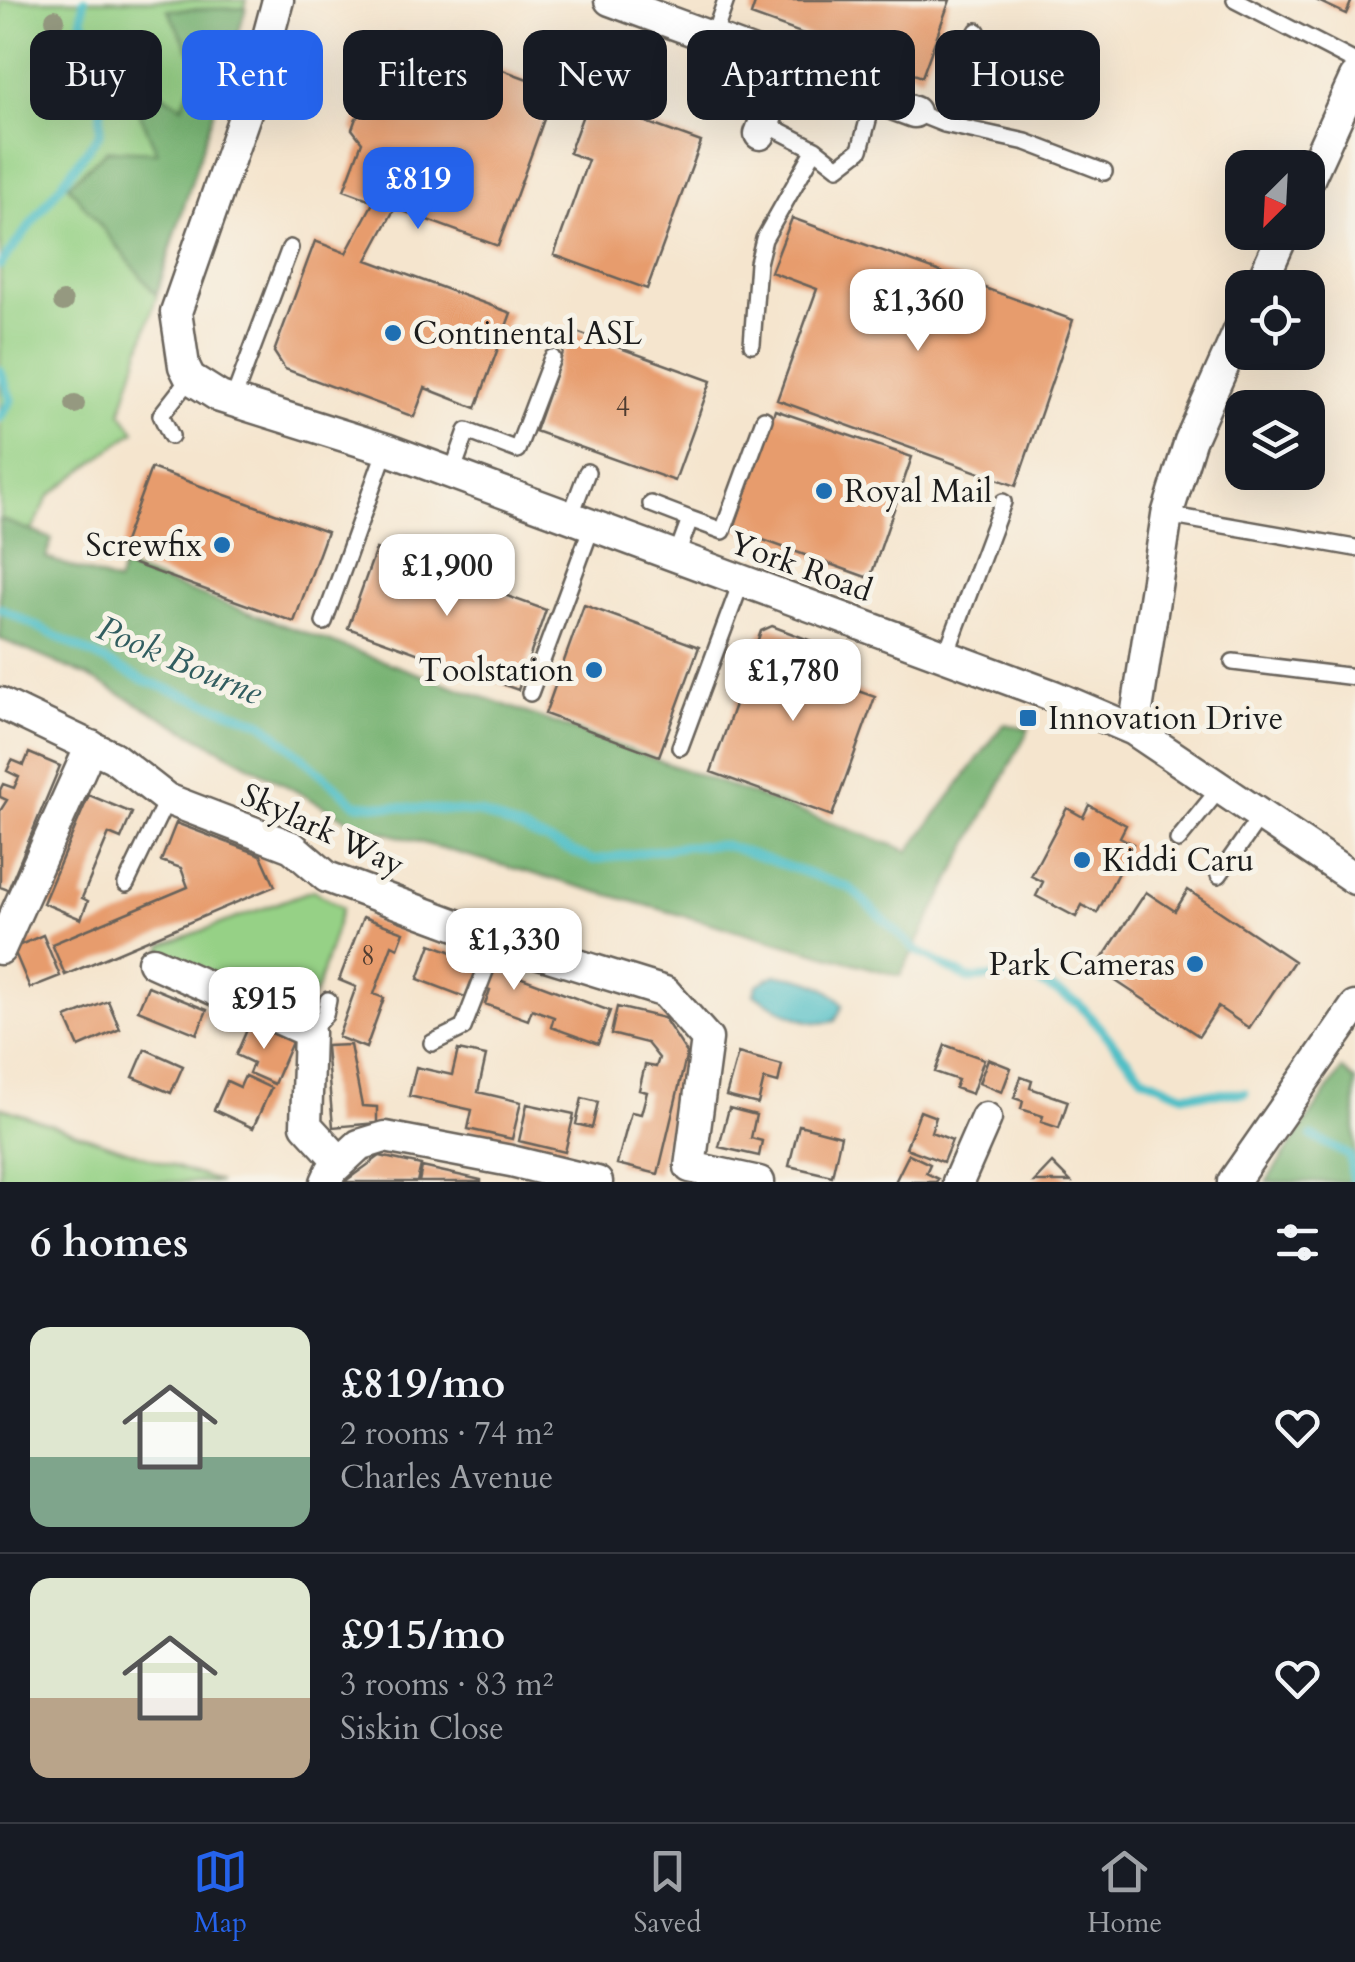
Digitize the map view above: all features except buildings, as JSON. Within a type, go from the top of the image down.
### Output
[{"type":"street","points":[[190,378],[184,366],[176,312],[254,89],[278,0]]},
{"type":"street","points":[[610,0],[687,30]]},
{"type":"street","points":[[1322,150],[1355,78]]},
{"type":"street","points":[[762,129],[765,120]]},
{"type":"street","points":[[1134,730],[1167,516],[1190,441],[1225,362]]},
{"type":"street","name":"York Road","points":[[190,378],[220,397],[305,421],[452,473],[1054,696],[1134,730],[1355,879]]},
{"type":"street","name":"Skylark Way","points":[[0,703],[102,752],[166,799],[292,848],[326,877],[497,940],[665,992],[707,1040],[685,1174],[758,1182]]},
{"type":"street","points":[[0,949],[102,752]]},
{"type":"street","points":[[152,962],[309,1032],[306,1125],[333,1172],[359,1146],[385,1137],[509,1171],[597,1182]]},
{"type":"street","points":[[1233,1182],[1355,1006]]},
{"type":"street","points":[[958,1182],[986,1118]]},
{"type":"lane","points":[[716,30],[726,0]]},
{"type":"lane","points":[[1235,0],[1355,62]]},
{"type":"lane","points":[[915,112],[944,124],[1026,142],[1104,172]]},
{"type":"lane","points":[[762,129],[815,149],[838,167],[860,150],[868,120]]},
{"type":"lane","points":[[944,124],[945,120]]},
{"type":"lane","points":[[752,344],[758,263],[764,239],[815,149]]},
{"type":"lane","points":[[233,400],[290,248]]},
{"type":"lane","points":[[452,473],[468,431],[516,450],[552,358]]},
{"type":"lane","points":[[171,436],[161,415],[190,378]]},
{"type":"lane","points":[[651,504],[723,531],[764,419]]},
{"type":"lane","points":[[324,622],[386,449]]},
{"type":"lane","points":[[530,693],[581,521],[586,472]]},
{"type":"lane","points":[[945,657],[1003,502]]},
{"type":"lane","points":[[1167,516],[1355,548]]},
{"type":"lane","points":[[676,557],[690,519]]},
{"type":"lane","points":[[680,747],[742,580]]},
{"type":"lane","points":[[1232,662],[1355,677]]},
{"type":"lane","points":[[1178,840],[1221,787]]},
{"type":"lane","points":[[126,884],[166,799]]},
{"type":"lane","points":[[1219,876],[1262,814]]},
{"type":"lane","points":[[432,1043],[463,1028],[497,940]]},
{"type":"lane","points":[[309,1032],[325,1016],[328,1000]]},
{"type":"green space","points":[[0,0],[247,0],[238,30],[182,30],[182,120],[210,120],[121,412],[135,431],[49,496],[32,531],[52,539],[46,558],[118,583],[0,639]]},
{"type":"green space","points":[[246,8],[239,30],[182,30],[182,37],[168,10]]},
{"type":"green space","points":[[162,94],[182,106],[182,120],[211,120],[156,295],[68,185],[107,150],[157,152],[143,120],[162,120]]},
{"type":"green space","points":[[0,519],[52,539],[46,558],[117,583],[123,567],[909,851],[1004,724],[1029,729],[900,976],[358,825],[87,676],[0,639]]},
{"type":"green space","points":[[313,890],[342,908],[317,989],[307,1004],[271,1005],[160,956],[163,945]]},
{"type":"green space","points":[[1342,1069],[1355,1081],[1355,1182],[1266,1182]]},
{"type":"green space","points":[[0,1107],[220,1182],[0,1182]]},
{"type":"water","points":[[775,975],[821,986],[837,997],[843,1005],[835,1021],[804,1020],[754,994],[757,985]]},
{"type":"waterway","name":"Pook Bourne","points":[[0,265],[100,133],[103,55],[82,20],[84,0]]},
{"type":"waterway","name":"Pook Bourne","points":[[0,370],[11,400],[0,417]]},
{"type":"waterway","name":"Pook Bourne","points":[[0,608],[143,680],[263,723],[356,804],[480,813],[593,860],[685,846],[725,845],[850,888],[917,951],[969,979],[1026,975],[1079,1004],[1143,1077],[1183,1094],[1245,1093]]},
{"type":"waterway","name":"Pook Bourne","points":[[1312,1136],[1350,1156],[1353,1182]]},
{"type":"place","name":"Continental ASL","points":[[393,333]]},
{"type":"place","name":"Royal Mail","points":[[824,491]]},
{"type":"place","name":"Screwfix","points":[[222,545]]},
{"type":"place","name":"Toolstation","points":[[594,670]]},
{"type":"place","name":"Innovation Drive","points":[[1028,718]]},
{"type":"place","name":"Kiddi Caru","points":[[1082,860]]},
{"type":"place","name":"Park Cameras","points":[[1195,964]]}]
